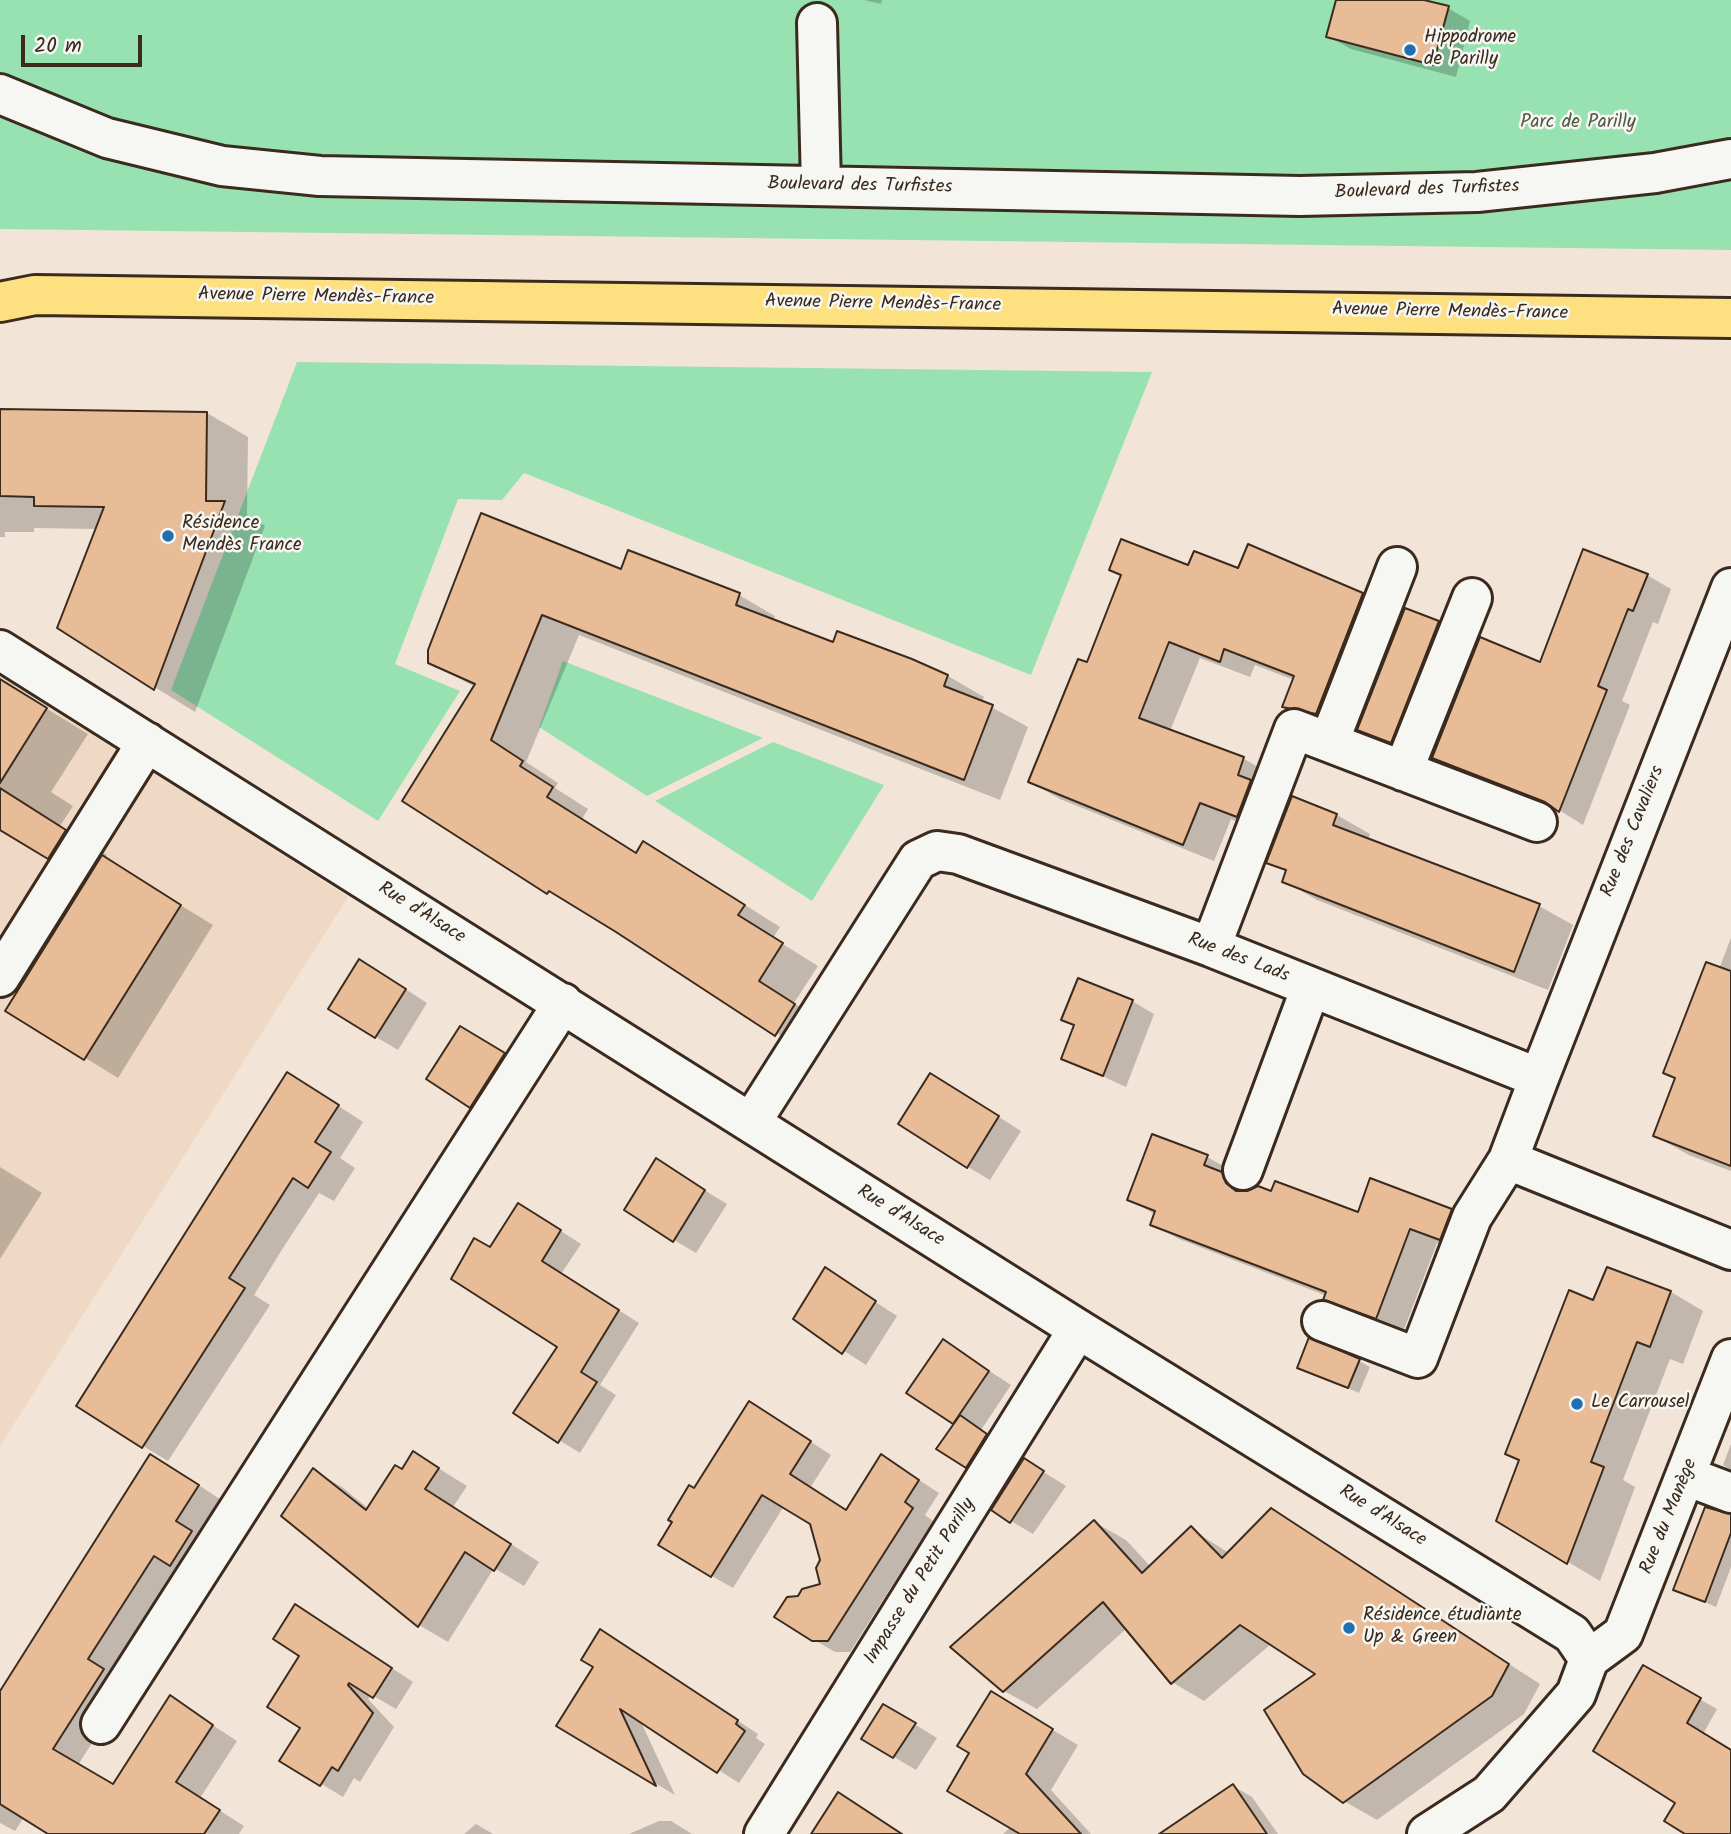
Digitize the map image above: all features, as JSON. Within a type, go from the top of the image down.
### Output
[{"type":"main road","name":"Avenue Pierre Mendès-France","points":[[12,295],[1731,318]]},
{"type":"street","points":[[817,23],[821,186]]},
{"type":"street","name":"Boulevard des Turfistes","points":[[0,94],[107,138],[222,166],[320,176],[1300,196],[1477,192],[1655,173],[1731,159]]},
{"type":"street","points":[[1329,742],[1397,568]]},
{"type":"street","name":"Rue des Cavaliers","points":[[1539,1078],[1731,588]]},
{"type":"street","points":[[1403,771],[1472,598]]},
{"type":"street","name":"Rue d'Alsace","points":[[0,650],[752,1121],[1078,1329],[1572,1634],[1589,1659]]},
{"type":"street","points":[[1211,947],[1294,729],[1536,822]]},
{"type":"street","points":[[0,977],[147,742]]},
{"type":"street","name":"Rue des Lads","points":[[752,1121],[918,860],[937,850],[958,854],[1211,947],[1539,1078]]},
{"type":"street","points":[[1243,1170],[1311,987]]},
{"type":"street","points":[[101,1724],[563,1003]]},
{"type":"street","points":[[1322,1321],[1418,1357],[1472,1217],[1508,1160],[1539,1078]]},
{"type":"street","points":[[1508,1160],[1731,1250]]},
{"type":"street","name":"Impasse du Petit Parilly","points":[[764,1834],[1078,1329]]},
{"type":"street","name":"Rue du Manège","points":[[1589,1659],[1623,1634],[1731,1359]]},
{"type":"street","points":[[1686,1476],[1731,1493]]},
{"type":"street","points":[[1427,1834],[1489,1794],[1576,1694],[1589,1659]]},
{"type":"shaded area","points":[[0,674],[348,897],[0,1446]]},
{"type":"green space","name":"Parc de Parilly","points":[[0,0],[1731,0],[1731,250],[0,229]]},
{"type":"green space","points":[[297,362],[1152,372],[1031,675],[524,473],[502,500],[458,499],[395,664],[460,691],[378,821],[171,690]]},
{"type":"green space","points":[[563,661],[763,738],[647,796],[539,727]]},
{"type":"green space","points":[[773,742],[884,785],[812,901],[655,801]]},
{"type":"building","points":[[1336,0],[1424,0],[1449,6],[1433,65],[1326,37]]},
{"type":"building","name":"Résidence Mendès France","points":[[0,409],[207,412],[206,501],[225,501],[154,690],[57,628],[104,507],[34,506],[34,497],[0,496]]},
{"type":"building","points":[[481,513],[621,569],[628,550],[740,593],[736,605],[833,642],[837,631],[912,659],[948,675],[944,686],[993,705],[964,780],[542,615],[491,740],[523,761],[520,766],[553,787],[547,797],[636,853],[643,841],[745,905],[738,915],[783,943],[759,981],[795,1004],[775,1036],[616,932],[549,891],[547,894],[402,801],[475,684],[428,663],[428,650]]},
{"type":"building","points":[[1121,539],[1188,565],[1194,551],[1238,568],[1248,544],[1363,593],[1316,714],[1282,707],[1294,676],[1224,649],[1220,662],[1169,642],[1139,718],[1244,757],[1238,775],[1251,780],[1237,817],[1200,803],[1183,845],[1028,782],[1078,659],[1087,662],[1121,575],[1109,570]]},
{"type":"building","points":[[1583,549],[1648,574],[1633,611],[1628,609],[1598,686],[1607,690],[1559,812],[1545,802],[1432,758],[1480,637],[1540,662]]},
{"type":"building","points":[[1405,608],[1439,621],[1391,743],[1357,730]]},
{"type":"building","points":[[0,679],[47,708],[0,783]]},
{"type":"building","points":[[0,788],[66,830],[48,859],[0,830]]},
{"type":"building","points":[[1292,796],[1337,814],[1333,825],[1540,904],[1514,972],[1282,882],[1286,870],[1266,863]]},
{"type":"building","points":[[102,855],[181,905],[84,1060],[5,1011]]},
{"type":"building","points":[[359,959],[406,989],[375,1038],[328,1009]]},
{"type":"building","points":[[1706,962],[1731,971],[1731,1166],[1653,1136],[1675,1078],[1663,1073]]},
{"type":"building","points":[[1078,978],[1133,1000],[1103,1076],[1061,1059],[1074,1025],[1061,1020]]},
{"type":"building","points":[[460,1026],[505,1053],[470,1108],[426,1079]]},
{"type":"building","points":[[287,1072],[339,1105],[315,1142],[331,1152],[308,1188],[293,1178],[229,1278],[245,1288],[142,1448],[76,1406]]},
{"type":"building","points":[[930,1073],[999,1116],[967,1168],[898,1124]]},
{"type":"building","points":[[1152,1134],[1208,1155],[1204,1165],[1222,1172],[1226,1183],[1236,1191],[1247,1191],[1258,1186],[1271,1191],[1275,1181],[1358,1212],[1370,1178],[1452,1209],[1440,1240],[1410,1229],[1376,1319],[1323,1300],[1326,1292],[1150,1225],[1155,1211],[1127,1200]]},
{"type":"building","points":[[656,1158],[705,1190],[673,1242],[624,1210]]},
{"type":"building","points":[[518,1203],[561,1230],[542,1261],[619,1310],[581,1372],[597,1382],[558,1443],[513,1413],[557,1347],[451,1279],[474,1238],[490,1247]]},
{"type":"building","points":[[825,1267],[876,1301],[842,1354],[793,1319]]},
{"type":"building","name":"Le Carrousel","points":[[1607,1267],[1671,1291],[1650,1347],[1637,1342],[1591,1462],[1604,1467],[1567,1564],[1496,1521],[1519,1460],[1505,1454],[1569,1290],[1593,1300]]},
{"type":"building","points":[[1309,1337],[1360,1359],[1348,1388],[1297,1368]]},
{"type":"building","points":[[943,1339],[989,1371],[953,1424],[906,1393]]},
{"type":"building","points":[[749,1401],[811,1441],[790,1474],[846,1510],[881,1454],[919,1480],[905,1502],[913,1508],[828,1641],[812,1641],[774,1617],[787,1597],[798,1596],[802,1589],[820,1584],[816,1568],[820,1560],[810,1524],[762,1495],[711,1577],[658,1545],[672,1522],[668,1520],[689,1485],[694,1488]]},
{"type":"building","points":[[960,1415],[987,1434],[966,1468],[936,1449]]},
{"type":"building","points":[[413,1451],[439,1468],[425,1489],[511,1544],[494,1571],[465,1552],[418,1627],[281,1516],[313,1468],[366,1510],[395,1465],[402,1469]]},
{"type":"building","points":[[150,1454],[199,1485],[176,1521],[192,1531],[170,1566],[154,1556],[88,1659],[104,1669],[53,1749],[113,1784],[170,1695],[213,1725],[176,1782],[220,1810],[204,1834],[48,1834],[0,1804],[0,1691]]},
{"type":"building","points":[[1024,1458],[1044,1471],[1010,1523],[991,1510]]},
{"type":"building","points":[[1705,1507],[1731,1514],[1731,1533],[1705,1602],[1673,1590]]},
{"type":"building","name":"Résidence étudiante Up & Green","points":[[1271,1508],[1509,1664],[1492,1696],[1343,1803],[1303,1774],[1264,1710],[1315,1674],[1240,1625],[1171,1684],[1103,1602],[1003,1692],[950,1647],[1094,1520],[1142,1573],[1191,1526],[1222,1558]]},
{"type":"building","points":[[295,1604],[392,1668],[373,1698],[349,1683],[373,1713],[338,1771],[332,1767],[320,1786],[279,1761],[300,1728],[267,1707],[299,1656],[273,1639]]},
{"type":"building","points":[[600,1629],[738,1720],[736,1724],[745,1731],[717,1773],[620,1709],[656,1786],[556,1726],[593,1667],[581,1660]]},
{"type":"building","points":[[1643,1665],[1701,1698],[1687,1723],[1731,1750],[1731,1834],[1685,1834],[1664,1821],[1675,1803],[1593,1751]]},
{"type":"building","points":[[991,1691],[1053,1729],[1026,1774],[1081,1834],[1020,1834],[947,1791],[969,1753],[957,1746]]},
{"type":"building","points":[[883,1704],[916,1723],[893,1758],[861,1739]]},
{"type":"building","points":[[1233,1784],[1267,1834],[1159,1834]]},
{"type":"building","points":[[838,1792],[902,1834],[811,1834]]},
{"type":"place","name":"Hippodrome de Parilly","points":[[1410,50]]},
{"type":"place","name":"Résidence Mendès France","points":[[168,536]]},
{"type":"place","name":"Le Carrousel","points":[[1577,1404]]},
{"type":"place","name":"Résidence étudiante Up & Green","points":[[1349,1628]]}]
